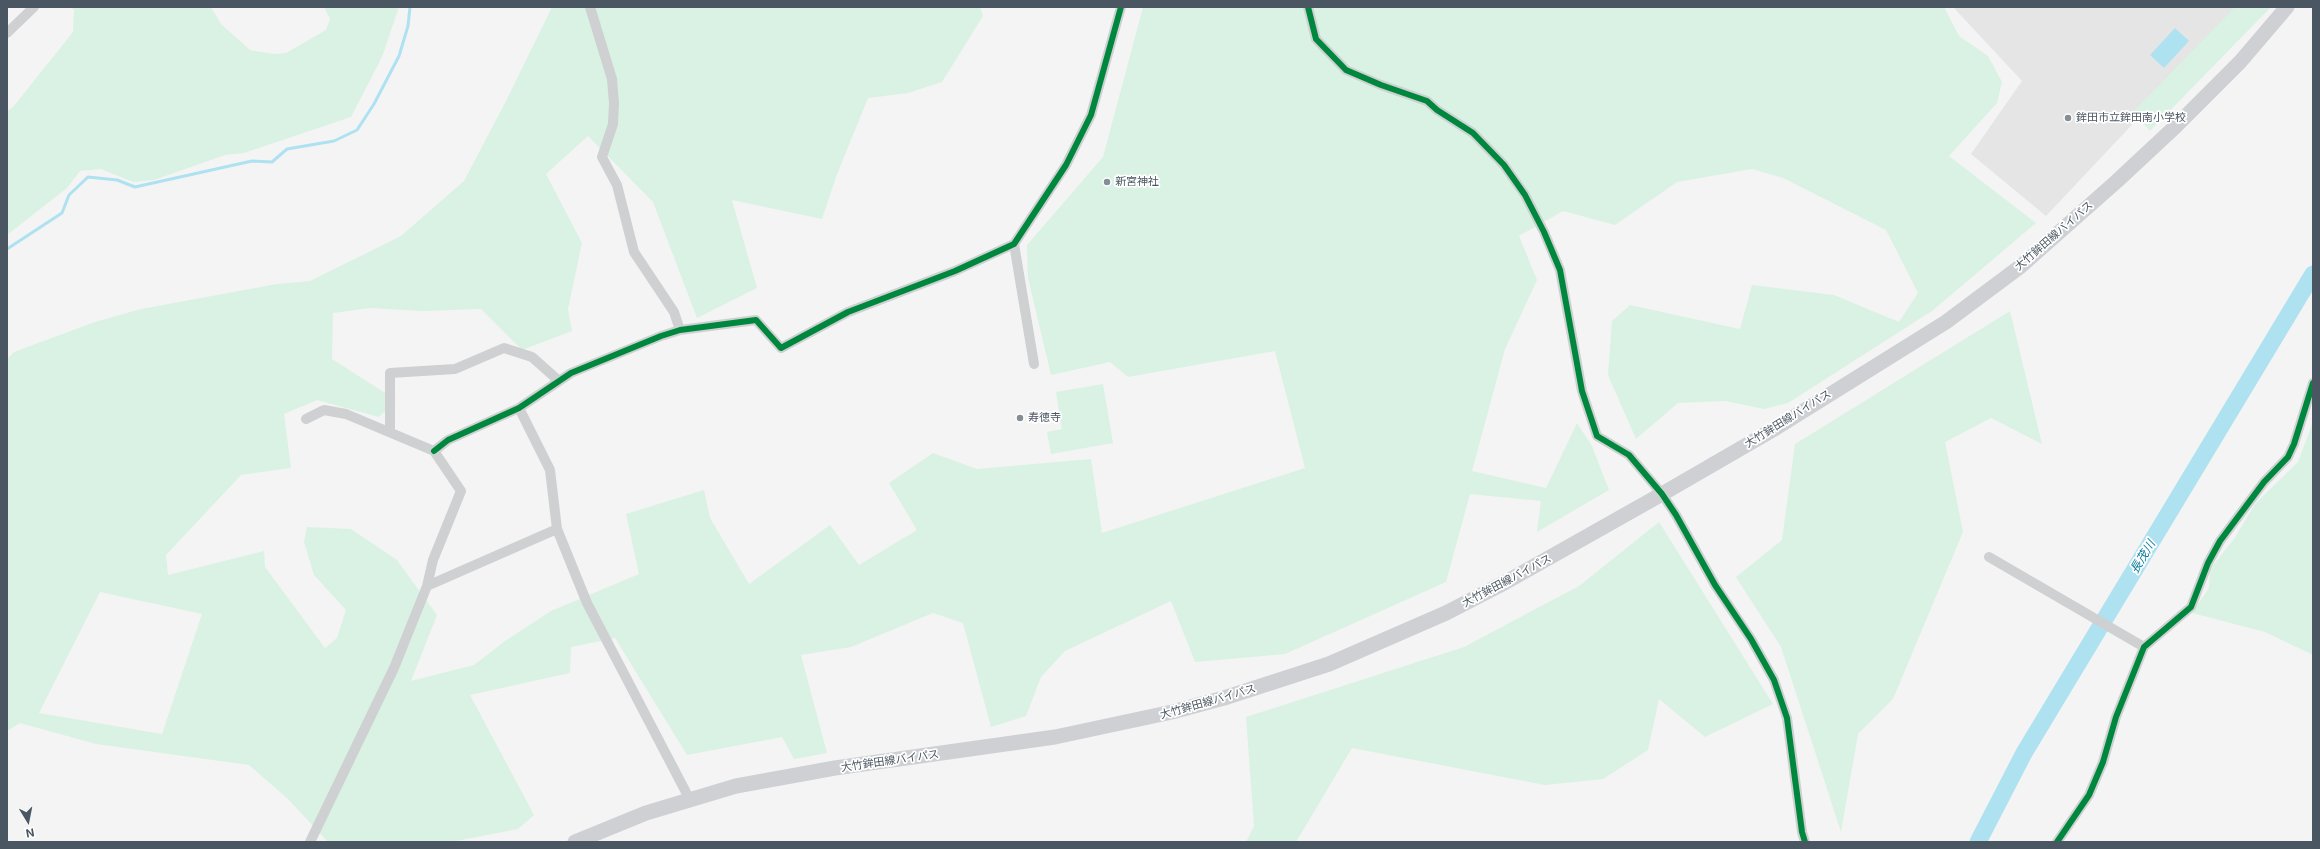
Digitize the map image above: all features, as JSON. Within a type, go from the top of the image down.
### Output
[{"type":"main road","name":"大竹鉾田線バイパス","points":[[575,842],[632,818],[689,798],[779,777],[1054,737],[1114,726],[1172,712],[1254,689],[1329,664],[1446,613],[1506,582],[1776,428],[1946,322],[2021,266],[2117,181],[2176,126],[2240,62],[2287,7]]},
{"type":"street","points":[[7,33],[34,7]]},
{"type":"street","points":[[590,7],[612,79],[614,103],[613,124],[602,157],[617,186],[634,252],[674,312],[680,330]]},
{"type":"street","points":[[434,451],[448,440],[519,408],[571,373],[680,330],[756,320],[781,348],[848,312],[955,271],[1014,244],[1066,165],[1091,115],[1121,7]]},
{"type":"street","points":[[1308,7],[1316,39],[1346,70],[1381,85],[1427,101],[1437,110],[1473,133],[1504,165],[1525,195],[1544,232],[1560,270],[1582,391],[1597,436],[1629,455],[1662,494],[1676,515],[1715,585],[1751,639],[1774,680],[1787,718],[1802,832],[1805,842]]},
{"type":"street","points":[[1014,244],[1034,364]]},
{"type":"street","points":[[390,432],[390,373],[455,369],[504,348],[532,357],[559,381]]},
{"type":"street","points":[[2057,842],[2090,795],[2116,717],[2144,647],[2191,607],[2208,563],[2220,541],[2264,482],[2288,457],[2294,444],[2313,383]]},
{"type":"street","points":[[519,408],[550,470],[557,529],[587,603],[689,798]]},
{"type":"street","points":[[306,420],[324,410],[346,414],[434,451],[461,491],[433,560],[427,586],[394,668],[310,842]]},
{"type":"street","points":[[427,586],[557,529]]},
{"type":"street","points":[[1989,557],[2105,626],[2144,647]]},
{"type":"shaded area","name":"鉾田市立鉾田南小学校","points":[[1953,7],[2243,7],[2046,216],[1971,154],[2022,81]]},
{"type":"green space","points":[[71,7],[211,7],[221,24],[250,50],[274,54],[286,53],[326,30],[330,19],[324,7],[399,7],[382,57],[351,117],[244,153],[225,155],[154,180],[133,182],[101,169],[80,171],[67,188],[7,235],[7,111],[13,107],[73,32],[74,10]]},
{"type":"green space","points":[[552,7],[980,7],[983,16],[942,82],[908,93],[868,98],[836,177],[822,219],[732,200],[757,288],[697,318],[653,202],[588,136],[546,174],[582,243],[568,309],[572,331],[522,350],[481,309],[422,311],[370,308],[333,313],[332,359],[396,400],[379,417],[317,400],[284,414],[291,468],[241,475],[166,555],[168,575],[264,551],[265,567],[325,648],[337,638],[346,610],[314,575],[304,542],[307,527],[351,529],[397,560],[437,615],[411,681],[474,665],[505,641],[551,611],[639,574],[626,514],[704,490],[710,518],[749,584],[830,525],[859,565],[917,530],[889,483],[933,453],[977,469],[1091,459],[1102,533],[1305,468],[1275,351],[1128,377],[1110,362],[1051,375],[1028,278],[1027,245],[1103,157],[1143,7],[1944,7],[1959,36],[1988,56],[2002,82],[1997,103],[1949,156],[2036,223],[1932,311],[1788,403],[1764,409],[1725,401],[1678,403],[1636,439],[1608,375],[1612,321],[1630,305],[1740,329],[1752,285],[1834,295],[1899,322],[1918,293],[1886,230],[1783,178],[1752,169],[1677,182],[1615,225],[1563,211],[1519,236],[1537,280],[1505,349],[1472,471],[1546,488],[1577,423],[1592,446],[1609,490],[1537,532],[1541,501],[1470,494],[1446,582],[1285,654],[1195,662],[1171,601],[1065,651],[1041,677],[1026,716],[991,727],[963,623],[933,613],[851,647],[801,655],[827,753],[794,759],[782,737],[687,755],[615,638],[571,647],[570,673],[470,695],[534,815],[518,829],[451,842],[328,842],[288,799],[249,765],[96,744],[20,723],[7,731],[7,359],[14,352],[95,322],[141,309],[277,284],[310,281],[401,236],[464,181],[507,99]],"holes":[[[100,592],[202,614],[162,734],[39,713]]]},
{"type":"green space","points":[[2235,7],[2271,7],[2150,131],[2133,112]]},
{"type":"green space","points":[[2010,311],[2042,444],[1991,418],[1945,442],[1963,532],[1893,699],[1858,734],[1841,832],[1781,647],[1736,577],[1782,540],[1795,444]]},
{"type":"green space","points":[[1103,384],[1113,443],[1051,454],[1047,432],[1062,429],[1056,392]]},
{"type":"green space","points":[[2313,422],[2313,655],[2265,632],[2192,613],[2209,588],[2210,569],[2234,539],[2255,504],[2298,462]]},
{"type":"green space","points":[[1659,522],[1773,704],[1705,737],[1659,699],[1648,750],[1603,779],[1545,785],[1352,748],[1296,842],[1246,842],[1254,826],[1246,717],[1464,647],[1579,586]]},
{"type":"water","points":[[2175,28],[2189,41],[2164,68],[2150,55]]},
{"type":"waterway","points":[[7,249],[62,213],[69,195],[88,177],[117,180],[135,187],[252,161],[272,162],[287,149],[334,141],[357,130],[374,104],[399,56],[408,26],[410,7]]},
{"type":"waterway","name":"長茂川","points":[[1978,842],[2024,753],[2313,274]]},
{"type":"cycle path","points":[[434,451],[448,440],[519,408],[571,373],[661,336],[680,330],[756,320],[781,348],[848,312],[955,271],[1014,244],[1066,165],[1091,115],[1121,7]]},
{"type":"cycle path","points":[[1308,7],[1316,39],[1346,70],[1381,85],[1427,101],[1437,110],[1473,133],[1504,165],[1525,195],[1544,232],[1560,270],[1582,391],[1597,436],[1629,455],[1662,494],[1676,515],[1715,585],[1751,639],[1774,680],[1787,718],[1802,832],[1805,842]]},
{"type":"cycle path","points":[[2057,842],[2089,795],[2103,762],[2116,717],[2144,647],[2191,607],[2208,563],[2220,541],[2264,482],[2288,457],[2294,444],[2313,383]]},
{"type":"place","name":"鉾田市立鉾田南小学校","points":[[2068,118]]},
{"type":"place","name":"新宮神社","points":[[1107,182]]},
{"type":"place","name":"寿徳寺","points":[[1020,418]]}]
